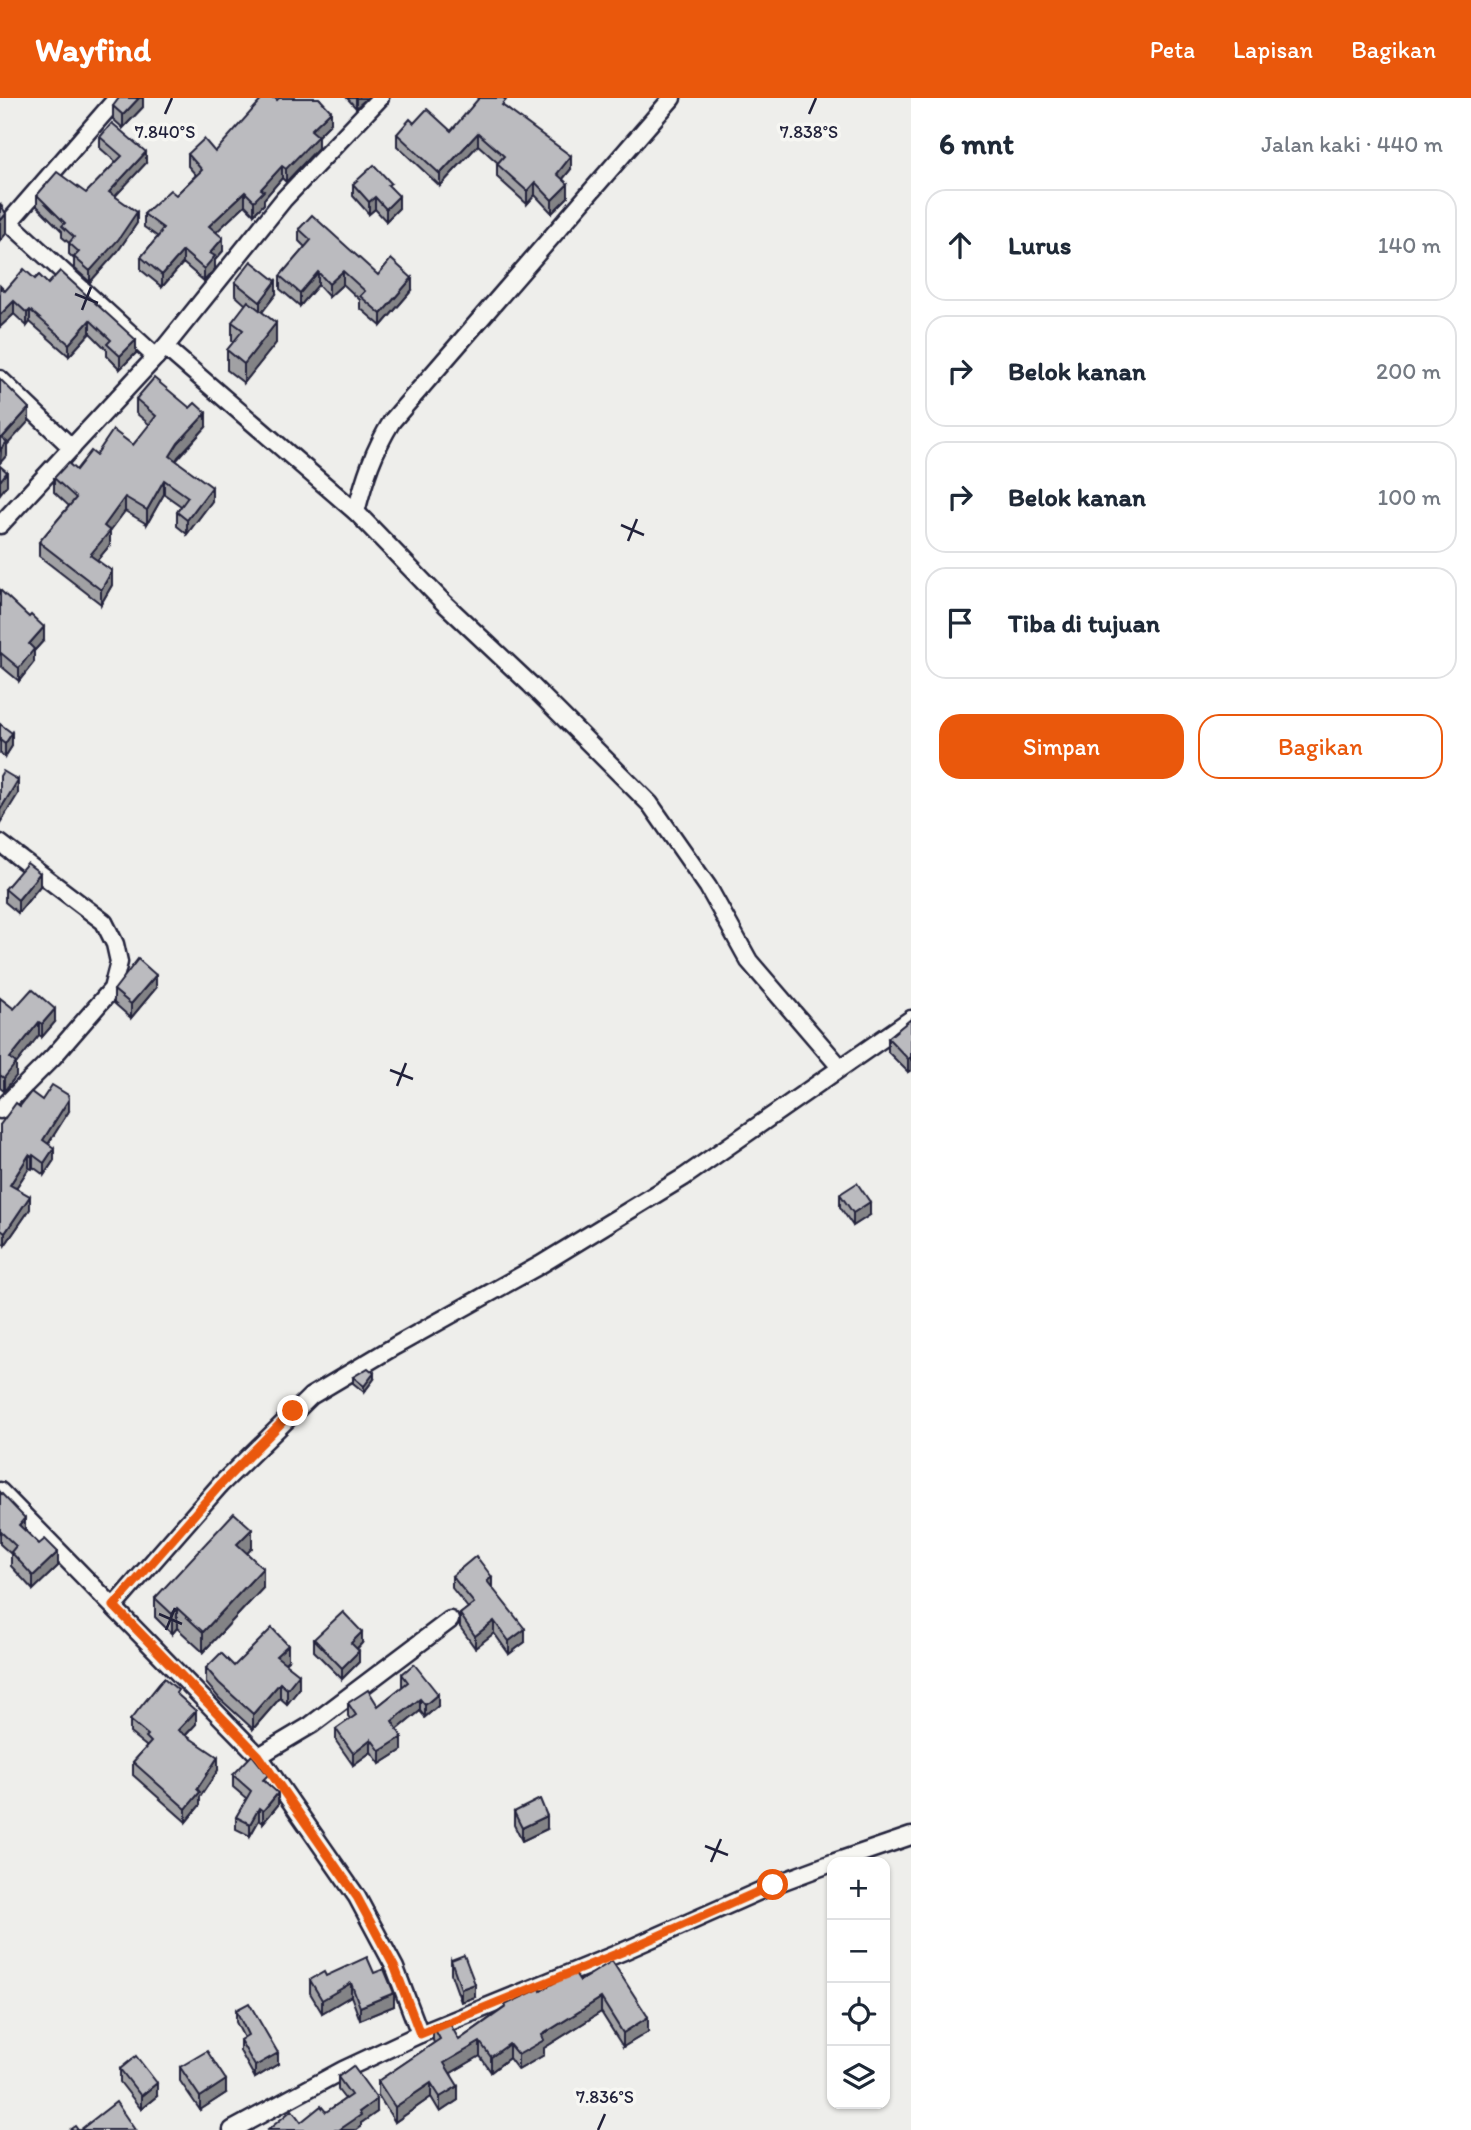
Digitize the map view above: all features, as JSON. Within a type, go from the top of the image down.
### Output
[{"type":"street","points":[[117,98],[11,220],[12,225],[356,512],[445,604],[650,804],[708,887],[749,961],[840,1067]]},
{"type":"street","points":[[2,520],[161,352],[284,199],[380,98]]},
{"type":"street","points":[[356,512],[376,446],[392,421],[672,98]]},
{"type":"street","points":[[0,379],[72,448]]},
{"type":"street","points":[[0,843],[104,922],[115,944],[118,962],[112,989],[53,1057],[0,1110]]},
{"type":"street","points":[[114,1606],[220,1485],[311,1396],[394,1346],[540,1265],[673,1184],[911,1019]]},
{"type":"street","points":[[0,1491],[259,1756],[357,1897],[395,1968],[420,2034]]},
{"type":"street","points":[[259,1756],[311,1725],[450,1619]]},
{"type":"street","points":[[851,1857],[911,1836]]},
{"type":"street","points":[[232,2130],[343,2070],[420,2034],[624,1951],[773,1885],[827,1866]]},
{"type":"building","points":[[119,98],[139,98],[123,115],[113,106]]},
{"type":"building","points":[[263,98],[319,98],[331,111],[311,130],[318,136],[286,169],[282,166],[254,201],[245,192],[209,226],[223,238],[210,253],[215,256],[204,269],[183,251],[162,275],[141,257],[163,228],[144,214],[170,190],[176,195],[202,170],[188,154],[204,139],[215,152]]},
{"type":"building","points":[[479,98],[503,98],[506,100],[502,105],[571,156],[557,174],[568,184],[552,200],[535,182],[527,191],[497,164],[504,156],[478,133],[440,174],[397,134],[410,119],[414,123],[427,109],[451,131]]},
{"type":"building","points":[[112,123],[146,152],[109,192],[137,212],[118,240],[90,271],[74,257],[79,252],[69,243],[74,237],[62,226],[65,223],[37,195],[57,172],[86,193],[122,156],[100,137]]},
{"type":"building","points":[[374,165],[399,196],[386,209],[375,197],[369,202],[353,184]]},
{"type":"building","points":[[0,203],[6,214],[0,221]]},
{"type":"building","points":[[312,215],[378,275],[391,259],[412,278],[381,314],[360,296],[365,291],[343,271],[329,284],[318,272],[300,293],[280,276],[311,240],[299,229]]},
{"type":"building","points":[[251,261],[276,281],[260,302],[235,282]]},
{"type":"building","points":[[24,269],[35,279],[39,275],[48,284],[60,271],[136,340],[120,356],[107,344],[111,340],[90,320],[69,344],[30,310],[27,313],[14,301],[0,315],[0,286],[5,291]]},
{"type":"building","points":[[248,301],[276,323],[244,364],[227,350],[243,330],[232,322]]},
{"type":"building","points":[[154,378],[190,408],[195,403],[206,413],[178,443],[170,456],[212,487],[187,520],[177,512],[188,497],[164,480],[147,510],[125,497],[104,526],[110,531],[90,555],[112,571],[101,590],[39,542],[76,498],[54,478],[68,463],[76,470],[91,451],[96,455],[113,430],[133,445],[156,416],[136,399]]},
{"type":"building","points":[[0,379],[29,408],[2,438],[7,442],[0,450]]},
{"type":"building","points":[[0,466],[7,472],[0,481]]},
{"type":"building","points":[[0,590],[44,627],[29,644],[34,649],[19,668],[0,654]]},
{"type":"building","points":[[0,724],[12,733],[5,744],[0,740]]},
{"type":"building","points":[[3,771],[18,780],[0,810],[0,776]]},
{"type":"building","points":[[27,863],[40,873],[18,900],[5,889]]},
{"type":"building","points":[[138,959],[156,975],[131,1004],[114,990]]},
{"type":"building","points":[[32,989],[55,1009],[42,1024],[39,1022],[10,1058],[16,1063],[4,1078],[0,1075],[0,998],[14,1009]]},
{"type":"building","points":[[911,1019],[911,1057],[908,1059],[888,1038]]},
{"type":"building","points":[[52,1085],[68,1095],[69,1099],[43,1140],[54,1148],[44,1163],[29,1155],[10,1185],[30,1196],[5,1233],[0,1231],[0,1125],[16,1103],[20,1106],[31,1092],[42,1100]]},
{"type":"building","points":[[857,1183],[870,1202],[853,1213],[840,1194]]},
{"type":"building","points":[[368,1368],[374,1373],[364,1386],[353,1377]]},
{"type":"building","points":[[0,1492],[25,1518],[19,1525],[39,1544],[45,1539],[58,1552],[33,1576],[11,1552],[16,1546],[0,1531]]},
{"type":"building","points":[[234,1513],[252,1529],[237,1544],[263,1568],[203,1632],[177,1608],[172,1614],[155,1598]]},
{"type":"building","points":[[476,1556],[492,1577],[487,1581],[525,1629],[509,1641],[494,1621],[475,1636],[460,1614],[474,1603],[452,1576]]},
{"type":"building","points":[[343,1612],[362,1632],[351,1643],[359,1651],[342,1668],[314,1639]]},
{"type":"building","points":[[272,1628],[288,1645],[276,1656],[299,1674],[287,1689],[280,1683],[253,1714],[206,1668],[221,1653],[234,1666]]},
{"type":"building","points":[[414,1664],[438,1694],[425,1705],[420,1699],[392,1721],[402,1737],[380,1751],[371,1739],[353,1753],[336,1729],[356,1715],[348,1703],[368,1690],[378,1706],[408,1682],[402,1674]]},
{"type":"building","points":[[164,1678],[196,1711],[178,1730],[218,1757],[197,1789],[200,1792],[186,1809],[133,1762],[151,1742],[146,1737],[148,1735],[130,1720]]},
{"type":"building","points":[[252,1755],[268,1775],[263,1780],[278,1793],[263,1811],[259,1808],[250,1824],[236,1817],[251,1791],[233,1775]]},
{"type":"building","points":[[540,1799],[547,1816],[522,1828],[514,1812]]},
{"type":"building","points":[[464,1955],[475,1984],[461,1989],[451,1960]]},
{"type":"building","points":[[367,1957],[374,1973],[384,1969],[394,1993],[360,2007],[351,1983],[322,2000],[310,1980],[324,1972],[326,1976]]},
{"type":"building","points":[[612,1961],[648,2017],[623,2033],[601,1998],[542,2035],[544,2040],[518,2055],[509,2044],[491,2057],[480,2042],[444,2063],[458,2086],[440,2097],[431,2083],[395,2107],[378,2081],[440,2039],[433,2026],[448,2020],[459,2040],[506,2007],[505,2005],[540,1988],[541,1991],[573,1970],[580,1981]]},
{"type":"building","points":[[249,2003],[278,2053],[255,2066],[240,2040],[248,2035],[236,2010]]},
{"type":"building","points":[[207,2051],[226,2080],[200,2097],[180,2067]]},
{"type":"building","points":[[136,2056],[157,2083],[141,2096],[120,2069]]},
{"type":"building","points":[[353,2066],[377,2099],[359,2112],[361,2115],[339,2130],[268,2130],[292,2110],[301,2122],[321,2106],[326,2112],[351,2095],[338,2077]]},
{"type":"building","points":[[116,2102],[135,2130],[80,2130]]},
{"type":"route","points":[[293,1411],[220,1485],[114,1606],[259,1756],[357,1897],[395,1968],[420,2034],[624,1951],[773,1885]]}]
